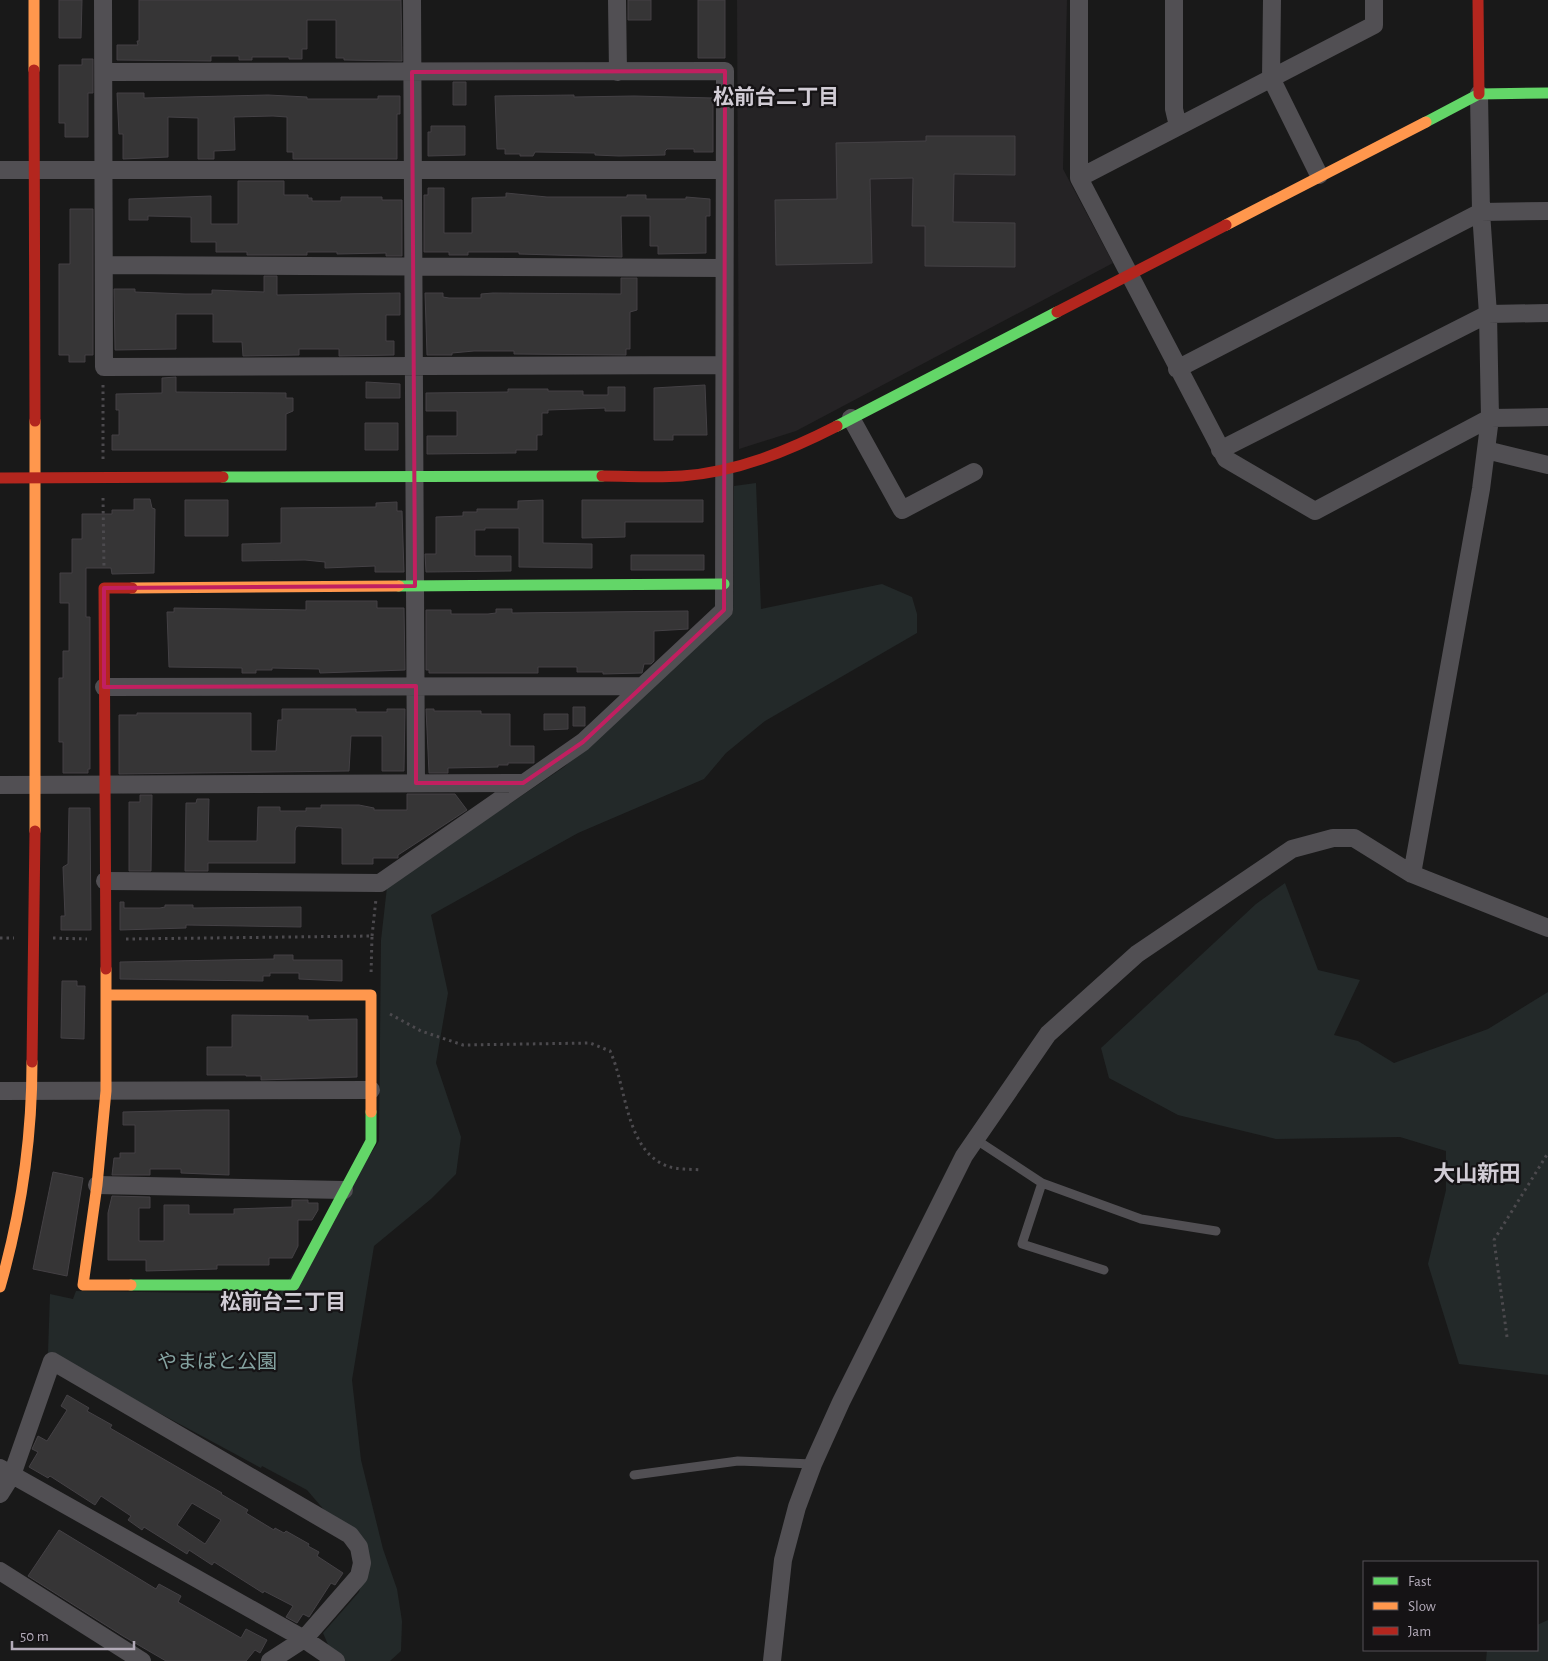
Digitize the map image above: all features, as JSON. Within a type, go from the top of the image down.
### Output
[{"type":"street","points":[[0,1287],[7,1263],[29,1148],[32,1091],[35,785],[33,478],[34,0]]},
{"type":"street","points":[[103,0],[104,367],[722,365]]},
{"type":"street","points":[[412,0],[416,783]]},
{"type":"street","points":[[617,0],[618,72]]},
{"type":"street","points":[[1079,0],[1079,178],[1177,369],[1226,459],[1315,511],[1490,418],[1548,417]]},
{"type":"street","points":[[1174,0],[1174,109],[1178,126]]},
{"type":"street","points":[[1272,0],[1271,78],[1319,175]]},
{"type":"street","points":[[1079,178],[1374,25],[1374,0]]},
{"type":"street","points":[[1412,874],[1490,418],[1488,314],[1481,212],[1478,0]]},
{"type":"street","points":[[104,72],[725,71],[722,365],[724,610],[583,742],[380,883],[105,881]]},
{"type":"street","points":[[0,478],[680,476],[724,471],[758,461],[802,444],[1478,94],[1548,93]]},
{"type":"street","points":[[0,170],[724,170]]},
{"type":"street","points":[[1177,369],[1481,212],[1548,211]]},
{"type":"street","points":[[104,265],[723,268]]},
{"type":"street","points":[[1220,450],[1488,314],[1548,313]]},
{"type":"street","points":[[851,418],[902,510],[974,472]]},
{"type":"street","points":[[1486,450],[1548,465]]},
{"type":"street","points":[[106,995],[370,999],[371,1141],[294,1285],[82,1284],[97,1185],[106,1091],[104,588],[724,584]]},
{"type":"street","points":[[104,686],[642,686]]},
{"type":"street","points":[[0,785],[523,783]]},
{"type":"street","points":[[772,1661],[783,1560],[797,1507],[813,1464],[841,1402],[964,1156],[1048,1034],[1137,954],[1292,849],[1333,838],[1354,838],[1412,874],[1548,928]]},
{"type":"street","points":[[0,1091],[372,1090]]},
{"type":"street","points":[[97,1185],[344,1190]]},
{"type":"street","points":[[0,1494],[6,1471],[52,1361],[350,1535],[359,1547],[362,1563],[359,1576],[304,1639],[270,1661]]},
{"type":"street","points":[[6,1471],[304,1639],[336,1661]]},
{"type":"street","points":[[0,1571],[142,1661]]},
{"type":"lane","points":[[975,1139],[1042,1183],[1141,1219],[1216,1231]]},
{"type":"lane","points":[[1042,1183],[1022,1244],[1104,1270]]},
{"type":"lane","points":[[634,1476],[738,1461],[813,1464]]},
{"type":"path","points":[[104,367],[104,588]]},
{"type":"path","points":[[380,883],[377,890],[372,936],[370,999],[422,1031],[463,1046],[590,1043],[610,1052],[619,1070],[629,1120],[647,1152],[668,1166],[702,1170]]},
{"type":"path","points":[[0,938],[105,939],[372,936]]},
{"type":"path","points":[[1507,1337],[1494,1240],[1548,1153]]},
{"type":"highlighted area","points":[[725,71],[724,610],[583,742],[523,783],[416,783],[416,686],[104,687],[104,588],[415,586],[412,72]]},
{"type":"shaded area","points":[[737,0],[1067,0],[1063,169],[1113,263],[796,431],[739,449]]},
{"type":"green space","name":"やまばと公園","points":[[756,483],[761,609],[882,584],[912,597],[917,614],[917,633],[765,721],[726,753],[704,779],[578,833],[431,915],[448,993],[436,1063],[461,1137],[456,1174],[431,1199],[374,1246],[352,1380],[361,1460],[383,1549],[397,1589],[402,1621],[401,1651],[390,1661],[335,1661],[323,1633],[359,1592],[369,1562],[307,1490],[262,1466],[261,1468],[48,1353],[50,1294],[73,1299],[76,1291],[279,1294],[379,1141],[381,940],[387,887],[564,767],[733,611],[734,486]]},
{"type":"green space","points":[[1285,883],[1318,970],[1360,980],[1334,1035],[1358,1041],[1394,1063],[1488,1029],[1548,992],[1548,1375],[1459,1364],[1428,1264],[1446,1190],[1446,1151],[1400,1137],[1276,1139],[1178,1115],[1109,1078],[1101,1048],[1256,904]]},
{"type":"green space","points":[[1548,1620],[1548,1661],[1486,1661],[1487,1651],[1538,1651],[1538,1625]]},
{"type":"building","points":[[59,0],[82,0],[81,38],[59,38]]},
{"type":"building","points":[[139,0],[401,0],[402,61],[344,60],[344,58],[336,58],[336,20],[307,20],[307,49],[302,49],[302,59],[252,57],[252,60],[239,60],[239,56],[211,56],[211,61],[117,60],[117,45],[138,45]]},
{"type":"building","points":[[628,0],[651,0],[651,20],[628,20]]},
{"type":"building","points":[[698,0],[725,0],[725,58],[698,58]]},
{"type":"building","points":[[82,59],[93,59],[93,93],[88,93],[88,137],[65,137],[65,123],[59,123],[59,65],[82,65]]},
{"type":"building","points":[[453,82],[466,82],[466,105],[453,105]]},
{"type":"building","points":[[117,93],[144,93],[144,98],[268,95],[307,97],[307,99],[378,99],[378,96],[400,96],[400,114],[397,114],[397,159],[293,159],[293,152],[287,152],[287,117],[273,116],[234,117],[235,150],[214,151],[214,159],[198,159],[198,118],[168,117],[168,157],[123,159],[123,134],[119,134]]},
{"type":"building","points":[[574,95],[574,97],[713,98],[713,152],[694,152],[694,149],[667,149],[665,155],[619,156],[595,155],[595,153],[535,152],[533,156],[520,156],[520,154],[505,154],[505,149],[497,149],[495,96]]},
{"type":"building","points":[[431,126],[465,126],[465,155],[428,156],[428,132],[431,132]]},
{"type":"building","points":[[926,136],[1015,136],[1015,175],[954,174],[953,222],[1015,223],[1015,267],[925,266],[925,226],[912,226],[913,178],[870,179],[872,263],[776,265],[775,200],[837,199],[836,143],[926,141]]},
{"type":"building","points":[[238,181],[284,181],[284,195],[308,195],[308,198],[312,198],[312,201],[341,201],[341,197],[382,197],[382,200],[402,200],[402,256],[386,256],[386,253],[337,254],[337,252],[307,252],[307,255],[247,255],[247,252],[216,252],[216,242],[191,242],[191,217],[148,216],[148,220],[129,220],[129,199],[211,196],[211,224],[238,224]]},
{"type":"building","points":[[428,188],[444,188],[444,233],[472,233],[472,198],[506,197],[506,193],[547,197],[627,197],[627,195],[646,195],[646,199],[686,199],[686,197],[710,199],[710,216],[706,216],[706,253],[658,254],[658,246],[650,246],[650,216],[621,216],[622,257],[519,254],[519,252],[468,252],[468,255],[449,255],[449,252],[424,252],[424,195],[428,195]]},
{"type":"building","points":[[70,209],[93,209],[93,355],[85,355],[85,362],[69,362],[69,355],[59,355],[59,264],[70,264]]},
{"type":"building","points":[[264,276],[277,276],[277,295],[400,293],[400,315],[386,315],[386,341],[394,341],[394,355],[339,356],[339,349],[299,349],[299,355],[243,356],[242,342],[213,342],[213,314],[176,314],[176,349],[115,350],[114,289],[135,289],[135,292],[185,294],[212,294],[212,290],[264,292]]},
{"type":"building","points":[[621,278],[637,278],[637,310],[630,312],[630,349],[626,349],[626,355],[514,354],[514,351],[474,351],[452,353],[452,355],[427,355],[425,293],[443,293],[443,297],[449,298],[481,298],[481,294],[493,293],[621,294]]},
{"type":"building","points":[[176,377],[176,392],[286,393],[286,398],[293,398],[293,411],[286,414],[286,450],[112,450],[112,435],[119,435],[119,410],[116,410],[116,394],[162,393],[162,378]]},
{"type":"building","points":[[366,382],[400,384],[400,398],[366,398]]},
{"type":"building","points":[[705,385],[707,435],[673,435],[673,440],[654,440],[654,388]]},
{"type":"building","points":[[608,387],[625,387],[625,411],[605,411],[605,408],[548,410],[548,413],[542,413],[542,435],[537,435],[537,450],[516,450],[516,453],[427,454],[427,436],[457,436],[457,411],[426,411],[426,393],[508,392],[508,389],[548,389],[548,391],[583,391],[583,395],[608,395]]},
{"type":"building","points":[[365,423],[398,423],[398,450],[365,450]]},
{"type":"building","points":[[134,499],[150,499],[152,508],[155,509],[154,573],[112,574],[111,568],[86,568],[86,617],[90,617],[90,769],[88,769],[88,773],[63,773],[63,742],[59,742],[59,678],[63,678],[63,651],[69,651],[69,603],[60,603],[60,573],[72,573],[72,539],[82,539],[82,514],[112,514],[112,510],[134,510]]},
{"type":"building","points":[[185,500],[228,500],[228,536],[185,536]]},
{"type":"building","points":[[543,500],[543,543],[592,544],[592,568],[519,567],[519,528],[485,528],[485,530],[475,530],[475,556],[511,556],[511,571],[426,572],[425,554],[436,554],[436,517],[463,516],[463,512],[477,512],[477,509],[518,509],[518,501]]},
{"type":"building","points":[[582,500],[703,500],[703,522],[625,522],[625,537],[582,538]]},
{"type":"building","points":[[397,502],[397,511],[402,511],[404,572],[375,572],[375,566],[325,568],[325,562],[305,560],[242,561],[242,544],[281,543],[281,508],[376,507],[376,503]]},
{"type":"building","points":[[631,555],[704,555],[704,570],[631,570]]},
{"type":"building","points":[[306,601],[377,601],[377,608],[404,608],[405,670],[320,673],[319,669],[272,668],[272,670],[256,670],[256,673],[242,673],[242,668],[169,667],[167,612],[174,612],[174,608],[306,610]]},
{"type":"building","points":[[496,609],[512,609],[512,613],[688,611],[688,629],[654,631],[654,661],[651,664],[644,664],[642,673],[603,674],[603,672],[577,672],[577,667],[538,667],[538,673],[429,673],[429,670],[426,670],[426,610],[451,610],[451,614],[488,614],[496,613]]},
{"type":"building","points":[[573,707],[585,707],[585,726],[573,726]]},
{"type":"building","points":[[282,709],[356,709],[356,712],[387,712],[387,709],[405,709],[404,771],[382,771],[382,736],[351,736],[349,771],[119,774],[119,715],[137,715],[137,713],[251,713],[251,751],[276,751],[278,720],[282,720]]},
{"type":"building","points":[[426,709],[434,709],[434,711],[481,711],[481,714],[510,714],[510,746],[534,746],[534,763],[508,763],[508,765],[498,765],[498,767],[448,768],[448,773],[429,773]]},
{"type":"building","points":[[544,714],[568,714],[568,729],[544,730]]},
{"type":"building","points":[[407,794],[455,794],[467,810],[398,855],[398,858],[373,858],[373,864],[342,864],[342,828],[298,826],[295,831],[295,863],[208,863],[208,871],[185,871],[186,803],[196,803],[197,799],[209,799],[208,841],[257,841],[258,807],[280,807],[280,811],[306,811],[306,808],[321,808],[321,805],[359,805],[374,808],[374,810],[407,810]]},
{"type":"building","points":[[140,795],[152,795],[151,871],[129,871],[129,802],[140,802]]},
{"type":"building","points":[[69,808],[90,808],[91,930],[61,930],[61,916],[65,916],[63,867],[68,864]]},
{"type":"building","points":[[120,902],[124,902],[124,908],[160,908],[165,907],[165,905],[193,905],[193,908],[301,907],[301,927],[186,925],[186,928],[120,930]]},
{"type":"building","points":[[274,955],[293,955],[293,960],[342,960],[342,981],[299,979],[299,973],[270,973],[270,976],[263,976],[263,981],[120,979],[120,962],[274,959]]},
{"type":"building","points":[[62,981],[77,981],[77,986],[85,986],[84,1039],[61,1038]]},
{"type":"building","points":[[232,1015],[308,1016],[308,1020],[357,1019],[357,1077],[261,1080],[261,1076],[207,1075],[207,1047],[232,1047]]},
{"type":"building","points":[[229,1110],[229,1175],[181,1173],[181,1169],[150,1169],[150,1175],[112,1175],[114,1158],[120,1158],[120,1153],[135,1153],[135,1125],[123,1125],[123,1112]]},
{"type":"building","points":[[53,1172],[83,1178],[67,1276],[33,1269]]},
{"type":"building","points":[[112,1196],[150,1197],[150,1208],[139,1208],[139,1241],[164,1241],[164,1205],[189,1205],[189,1214],[234,1214],[234,1209],[292,1207],[292,1200],[308,1200],[308,1203],[318,1203],[318,1210],[312,1220],[298,1220],[298,1246],[292,1258],[269,1258],[269,1265],[217,1265],[217,1269],[146,1271],[146,1260],[108,1260],[108,1213]]},
{"type":"building","points":[[67,1395],[89,1408],[87,1411],[112,1425],[110,1428],[222,1493],[248,1510],[246,1513],[274,1530],[275,1528],[284,1533],[286,1531],[309,1544],[308,1546],[319,1552],[317,1556],[343,1573],[335,1585],[331,1583],[309,1617],[303,1614],[297,1623],[286,1617],[293,1606],[264,1591],[263,1593],[214,1562],[212,1565],[189,1550],[187,1554],[144,1527],[142,1530],[128,1520],[131,1516],[101,1496],[95,1505],[50,1476],[48,1478],[29,1467],[38,1452],[32,1449],[38,1436],[47,1441],[67,1410],[61,1406]],"holes":[[[192,1503],[221,1520],[205,1544],[177,1525]]]},
{"type":"building","points":[[59,1530],[156,1589],[159,1584],[181,1596],[178,1602],[241,1638],[246,1629],[267,1640],[260,1653],[255,1650],[246,1661],[166,1661],[123,1636],[28,1576]]},
{"type":"traffic: fast","points":[[1426,122],[1479,94],[1548,93]]},
{"type":"traffic: fast","points":[[837,426],[1057,312]]},
{"type":"traffic: fast","points":[[223,477],[602,476]]},
{"type":"traffic: fast","points":[[399,586],[724,584]]},
{"type":"traffic: fast","points":[[131,1285],[294,1285],[371,1141],[371,1112]]},
{"type":"traffic: slow","points":[[34,0],[34,70]]},
{"type":"traffic: slow","points":[[1226,225],[1426,122]]},
{"type":"traffic: slow","points":[[35,421],[35,831]]},
{"type":"traffic: slow","points":[[132,588],[399,586]]},
{"type":"traffic: slow","points":[[106,969],[106,1091],[97,1185],[83,1285],[131,1285]]},
{"type":"traffic: slow","points":[[106,995],[371,995],[371,1112]]},
{"type":"traffic: slow","points":[[0,1287],[14,1232],[24,1176],[30,1119],[32,1062]]},
{"type":"traffic: jam","points":[[1478,0],[1479,94]]},
{"type":"traffic: jam","points":[[34,70],[35,421]]},
{"type":"traffic: jam","points":[[1057,312],[1226,225]]},
{"type":"traffic: jam","points":[[602,476],[672,477],[723,470],[781,452],[837,426]]},
{"type":"traffic: jam","points":[[0,478],[223,477]]},
{"type":"traffic: jam","points":[[106,969],[104,588],[132,588]]},
{"type":"traffic: jam","points":[[32,1062],[35,831]]},
{"type":"district","name":"松前台二丁目","points":[[776,97]]},
{"type":"district","name":"大山新田","points":[[1477,1174]]},
{"type":"district","name":"松前台三丁目","points":[[283,1302]]}]
